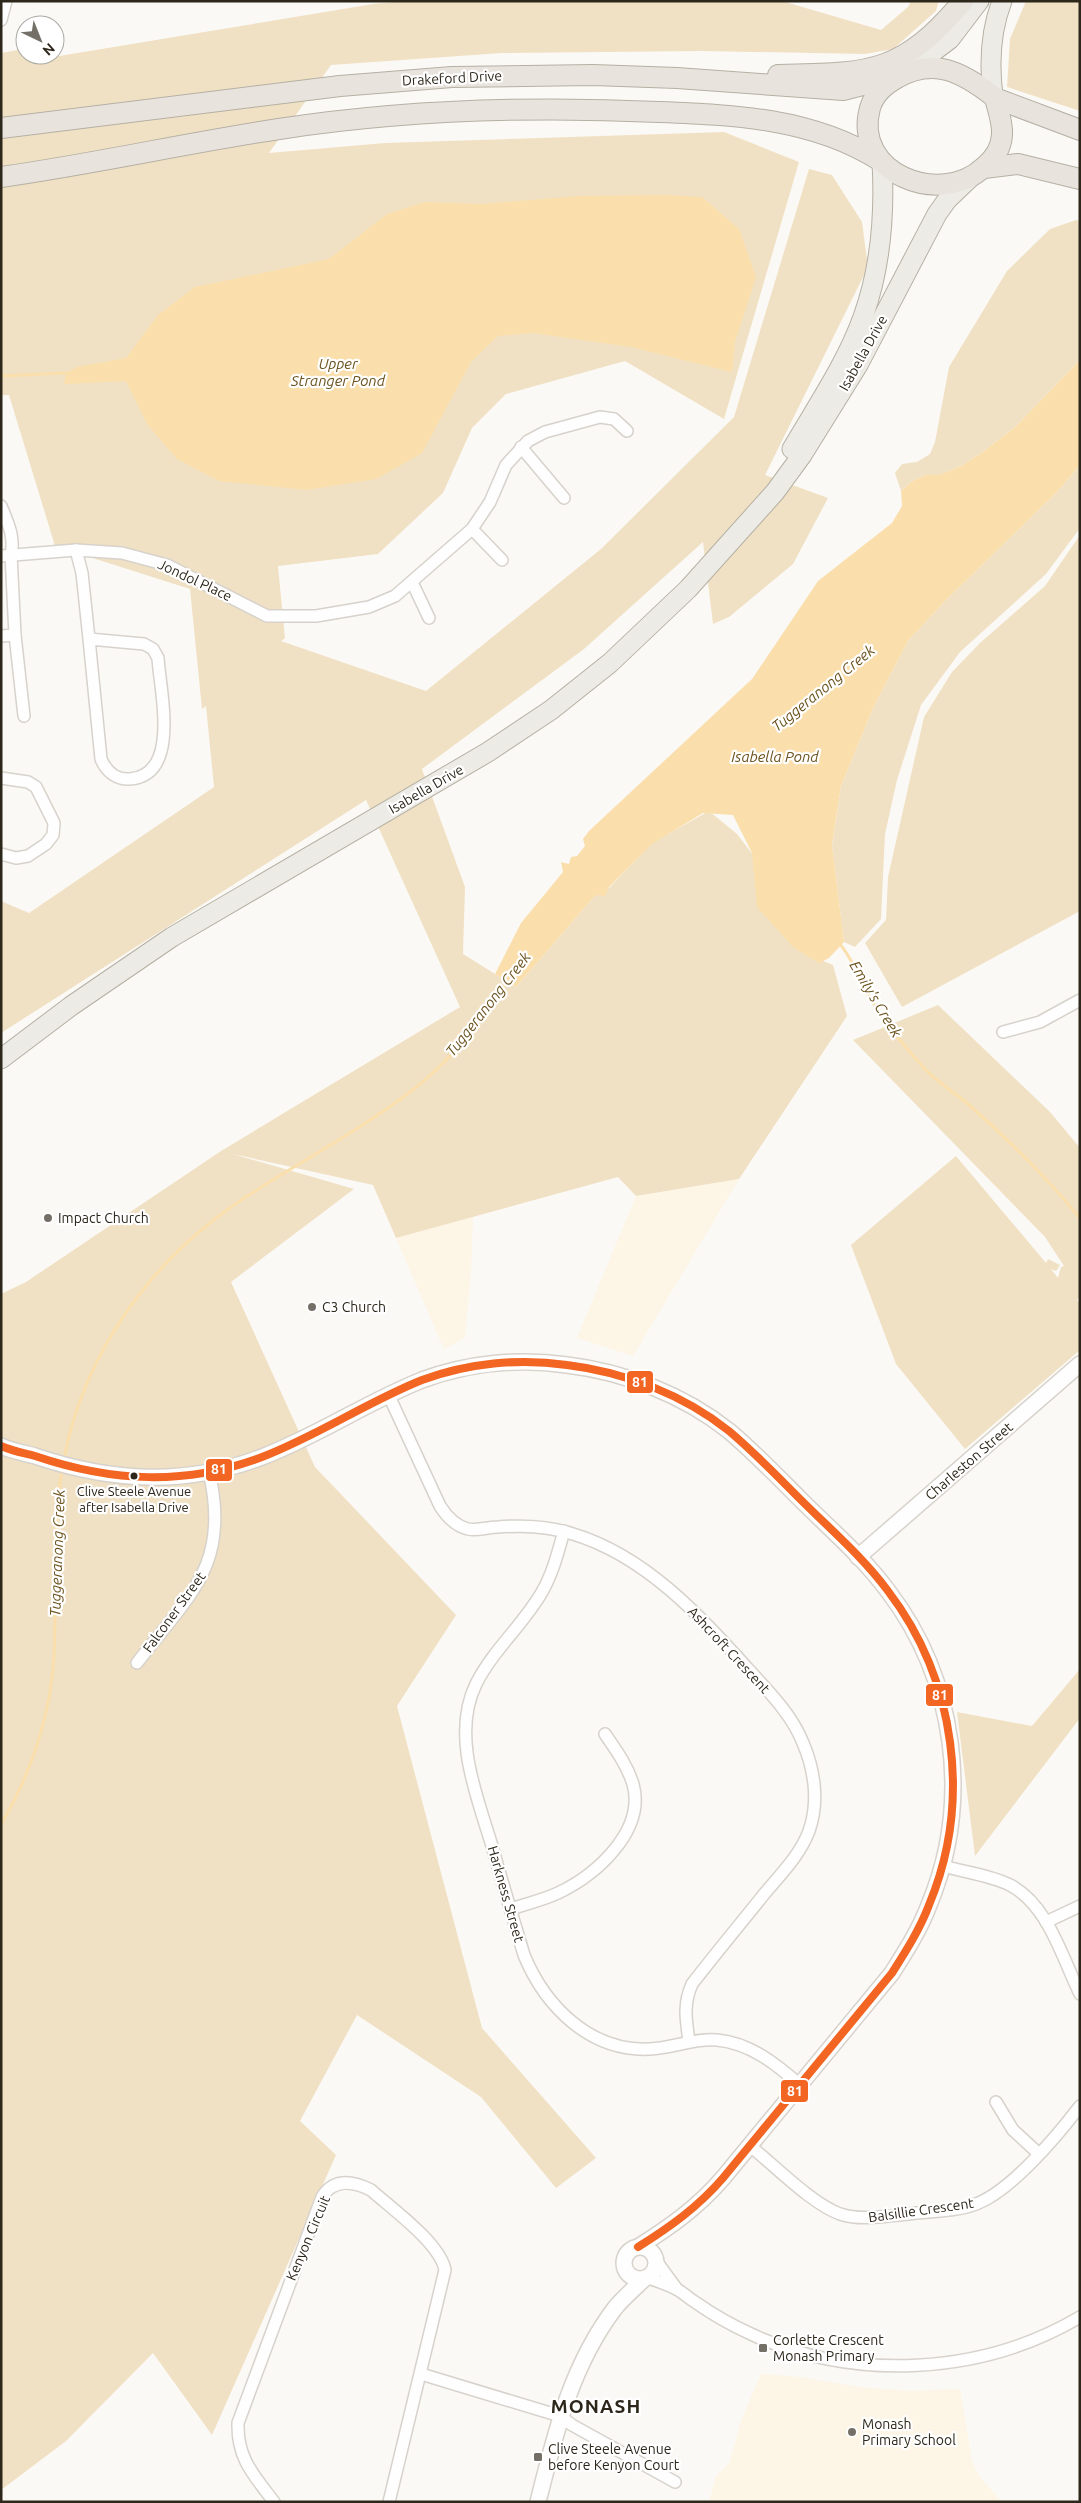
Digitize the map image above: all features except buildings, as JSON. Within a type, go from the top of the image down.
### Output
[{"type":"highway","points":[[677,78],[699,73],[780,75],[869,70],[896,61],[922,45],[963,1]]},
{"type":"highway","points":[[880,161],[871,140],[868,116],[874,97],[882,88],[906,73],[932,68],[950,70],[969,78],[994,97],[1080,130]]},
{"type":"highway","name":"Drakeford Drive","points":[[2,128],[396,81],[507,75],[677,78],[843,90],[906,73]]},
{"type":"highway","points":[[978,172],[993,159],[1001,140],[1002,124],[994,97]]},
{"type":"highway","points":[[1,177],[280,129],[367,118],[452,112],[619,110],[708,114],[788,123],[811,128],[854,144],[908,179],[925,185],[953,184],[978,172],[1018,164],[1080,179]]},
{"type":"main road","points":[[906,73],[950,38],[979,1]]},
{"type":"main road","points":[[994,97],[990,59],[995,26],[1002,1]]},
{"type":"main road","name":"Isabella Drive","points":[[744,524],[831,382],[863,317],[881,242],[884,213],[880,161]]},
{"type":"main road","name":"Isabella Drive","points":[[1,1059],[71,1006],[172,937],[488,752],[581,687],[663,614],[775,492],[802,456],[858,365],[937,214],[947,200],[978,172]]},
{"type":"main road","name":"Isabella Drive","points":[[1,1047],[71,1006]]},
{"type":"street","points":[[1,20],[6,1]]},
{"type":"street","points":[[429,618],[412,582],[472,528],[490,502],[506,464],[521,447],[545,432],[600,417],[614,419],[627,431]]},
{"type":"street","points":[[521,447],[564,498]]},
{"type":"street","points":[[1,506],[12,534],[6,556],[24,716]]},
{"type":"street","points":[[472,528],[502,560]]},
{"type":"street","points":[[76,550],[82,573],[101,759],[104,767],[115,777],[124,780],[135,778],[148,773],[158,763],[165,744],[158,658],[153,649],[144,644],[89,639]]},
{"type":"street","name":"Jondol Place","points":[[6,556],[76,550],[122,553],[160,563],[195,578],[267,616],[316,616],[369,607],[394,596],[412,582]]},
{"type":"street","points":[[1,636],[15,635]]},
{"type":"street","points":[[1,778],[28,782],[36,786],[54,823],[53,835],[46,844],[28,856],[16,858],[1,854]]},
{"type":"street","points":[[1003,1032],[1040,1022],[1080,1000]]},
{"type":"street","points":[[1,1446],[97,1474],[152,1478],[209,1472],[274,1452],[389,1396],[438,1375],[490,1364],[527,1362],[565,1364],[622,1377],[678,1398],[729,1432],[858,1557],[888,1590],[917,1636],[929,1662],[945,1710],[952,1755],[951,1823],[943,1866],[930,1904],[913,1940],[892,1973],[710,2193],[674,2225],[626,2255],[625,2269],[615,2308]]},
{"type":"street","name":"Charleston Street","points":[[858,1557],[1080,1364]]},
{"type":"street","name":"Ashcroft Crescent","points":[[389,1396],[440,1506],[451,1520],[467,1529],[523,1526],[564,1531],[609,1549],[643,1569],[675,1593],[705,1621],[784,1710],[803,1742],[811,1764],[814,1787],[814,1809],[805,1840],[794,1858],[692,1984],[686,1996],[685,2009],[689,2041]]},
{"type":"street","points":[[1,1434],[14,1441],[23,1452]]},
{"type":"street","name":"Falconer Street","points":[[136,1663],[193,1591],[211,1555],[216,1519],[209,1472]]},
{"type":"street","name":"Harkness Street","points":[[564,1531],[553,1570],[542,1592],[486,1666],[475,1686],[468,1709],[466,1734],[468,1759],[510,1909],[533,1977],[554,2006],[572,2023],[592,2036],[625,2047],[658,2048],[689,2041],[718,2040],[739,2045],[765,2058],[800,2085]]},
{"type":"street","points":[[510,1909],[558,1893],[581,1880],[610,1854],[629,1826],[635,1803],[633,1785],[624,1761],[605,1734]]},
{"type":"street","points":[[943,1866],[1010,1885],[1030,1901],[1046,1922],[1080,1994]]},
{"type":"street","points":[[1046,1922],[1080,1906]]},
{"type":"street","points":[[996,2102],[1013,2130],[1038,2153]]},
{"type":"street","name":"Balsillie Crescent","points":[[750,2146],[823,2205],[840,2214],[858,2218],[876,2218],[975,2204],[1001,2191],[1080,2106]]},
{"type":"street","name":"Kenyon Circuit","points":[[274,2502],[243,2458],[237,2438],[238,2423],[322,2197],[334,2186],[348,2182],[360,2184],[371,2190],[431,2244],[443,2260],[444,2279],[389,2502]]},
{"type":"street","points":[[538,2502],[560,2416],[585,2356],[615,2308],[655,2269],[662,2241],[674,2225]]},
{"type":"street","points":[[638,2247],[647,2248],[677,2289]]},
{"type":"street","points":[[625,2269],[631,2276],[646,2278],[677,2289],[732,2325],[788,2348],[836,2361],[878,2366],[942,2364],[1000,2352],[1035,2339],[1080,2317]]},
{"type":"street","points":[[421,2374],[560,2416],[572,2425],[675,2482]]},
{"type":"shaded area","points":[[406,1],[782,1],[881,30],[908,7],[911,1],[939,1],[936,11],[893,49],[865,54],[703,51],[502,53],[331,65],[269,153],[385,143],[724,132],[799,162],[724,419],[625,361],[506,394],[472,428],[443,493],[378,554],[278,566],[285,638],[281,641],[426,691],[601,549],[734,417],[809,169],[832,175],[862,222],[868,267],[765,475],[828,498],[793,564],[729,617],[713,624],[703,542],[584,649],[422,769],[465,887],[463,954],[516,987],[594,897],[609,888],[652,843],[709,811],[737,834],[771,878],[812,956],[833,965],[847,1016],[739,1179],[636,1196],[618,1177],[396,1238],[373,1185],[233,1154],[354,1189],[231,1282],[315,1467],[456,1615],[397,1706],[482,2028],[596,2158],[556,2188],[481,2097],[357,2015],[300,2121],[336,2155],[212,2435],[153,2353],[66,2441],[1,2490],[1,1294],[26,1282],[221,1151],[460,1007],[366,800],[1,1033],[1,901],[29,913],[214,787],[206,706],[202,709],[190,589],[55,546],[9,395],[1,395],[1,53],[15,50],[15,65],[65,65],[65,55],[373,4]]},
{"type":"shaded area","points":[[1026,1],[1080,1],[1080,111],[1007,87],[1010,39]]},
{"type":"shaded area","points":[[1076,220],[1080,221],[1080,360],[1014,428],[980,454],[961,466],[939,475],[926,475],[914,480],[901,491],[895,473],[902,464],[917,462],[930,454],[935,442],[949,367],[1007,271],[1050,229]]},
{"type":"shaded area","points":[[1080,465],[1080,528],[1046,574],[960,652],[921,705],[897,780],[885,834],[881,919],[855,947],[844,942],[832,846],[841,786],[874,706],[908,641],[946,600],[1056,493]]},
{"type":"shaded area","points":[[1080,535],[1080,911],[902,1007],[865,943],[886,920],[888,877],[924,717],[952,672],[980,643],[1045,586]]},
{"type":"shaded area","points":[[938,1005],[1051,1113],[1080,1148],[1080,1297],[1077,1300],[1080,1303],[1080,1350],[965,1449],[896,1364],[851,1245],[956,1156],[1046,1263],[1048,1259],[1060,1265],[1056,1271],[1051,1269],[1058,1278],[1061,1267],[1064,1266],[1045,1237],[853,1040]]},
{"type":"shaded area","points":[[739,1179],[633,1356],[577,1338],[636,1196]]},
{"type":"shaded area","points":[[473,1217],[471,1272],[465,1338],[444,1349],[396,1238]]},
{"type":"shaded area","points":[[1080,1669],[1080,1718],[975,1856],[957,1712],[1032,1726]]},
{"type":"shaded area","name":"Monash Primary School","points":[[761,2374],[799,2377],[858,2387],[910,2391],[960,2389],[972,2461],[980,2477],[1002,2502],[709,2502],[716,2476],[729,2464],[741,2421]]},
{"type":"water","name":"Upper Stranger Pond","points":[[666,195],[702,197],[739,229],[756,277],[735,342],[732,372],[631,347],[533,333],[498,336],[471,362],[422,453],[376,479],[306,490],[219,481],[177,459],[147,424],[126,381],[64,384],[66,373],[77,367],[126,358],[158,315],[195,287],[329,259],[387,214],[425,202],[481,204],[581,196]]},
{"type":"water","name":"Isabella Pond","points":[[1080,360],[1080,465],[1056,493],[946,600],[908,641],[874,706],[841,786],[832,845],[844,942],[829,958],[819,963],[793,947],[757,907],[752,853],[733,815],[703,813],[652,844],[609,887],[605,896],[598,895],[594,897],[516,987],[495,974],[521,923],[563,872],[561,862],[569,864],[571,857],[577,856],[585,846],[583,839],[589,831],[752,679],[818,581],[892,523],[902,506],[901,491],[914,480],[926,475],[939,475],[961,466],[980,454],[1014,428]]},
{"type":"waterway","points":[[1,376],[66,373]]},
{"type":"waterway","name":"Emily's Creek","points":[[839,943],[877,1008],[896,1035],[924,1068],[968,1104],[1012,1145],[1080,1218]]},
{"type":"waterway","name":"Tuggeranong Creek","points":[[64,1459],[73,1421],[86,1385],[103,1350],[123,1317],[146,1286],[172,1257],[200,1231],[231,1207],[363,1124],[423,1082],[459,1046],[509,979]]},
{"type":"waterway","name":"Tuggeranong Creek","points":[[1,1824],[22,1785],[38,1743],[49,1699],[55,1633],[55,1539],[62,1470]]},
{"type":"transit line","name":"81","points":[[1,1446],[64,1465],[120,1475],[148,1477],[205,1473],[262,1457],[282,1449],[382,1398],[439,1374],[475,1366],[512,1362],[549,1363],[589,1368],[632,1379],[653,1387],[693,1406],[729,1431],[868,1566],[888,1591],[911,1626],[929,1663],[942,1702],[950,1743],[953,1784],[950,1825],[942,1866],[929,1905],[917,1931],[892,1973],[723,2178],[683,2216],[638,2247]]},
{"type":"place","name":"Impact Church","points":[[48,1218]]},
{"type":"place","name":"C3 Church","points":[[312,1307]]},
{"type":"place","name":"Clive Steele Avenue after Isabella Drive","points":[[134,1476]]},
{"type":"place","name":"Corlette Crescent Monash Primary","points":[[763,2348]]},
{"type":"place","name":"Monash Primary School","points":[[852,2432]]},
{"type":"place","name":"Clive Steele Avenue before Kenyon Court","points":[[538,2457]]},
{"type":"district","name":"MONASH","points":[[596,2406]]}]
